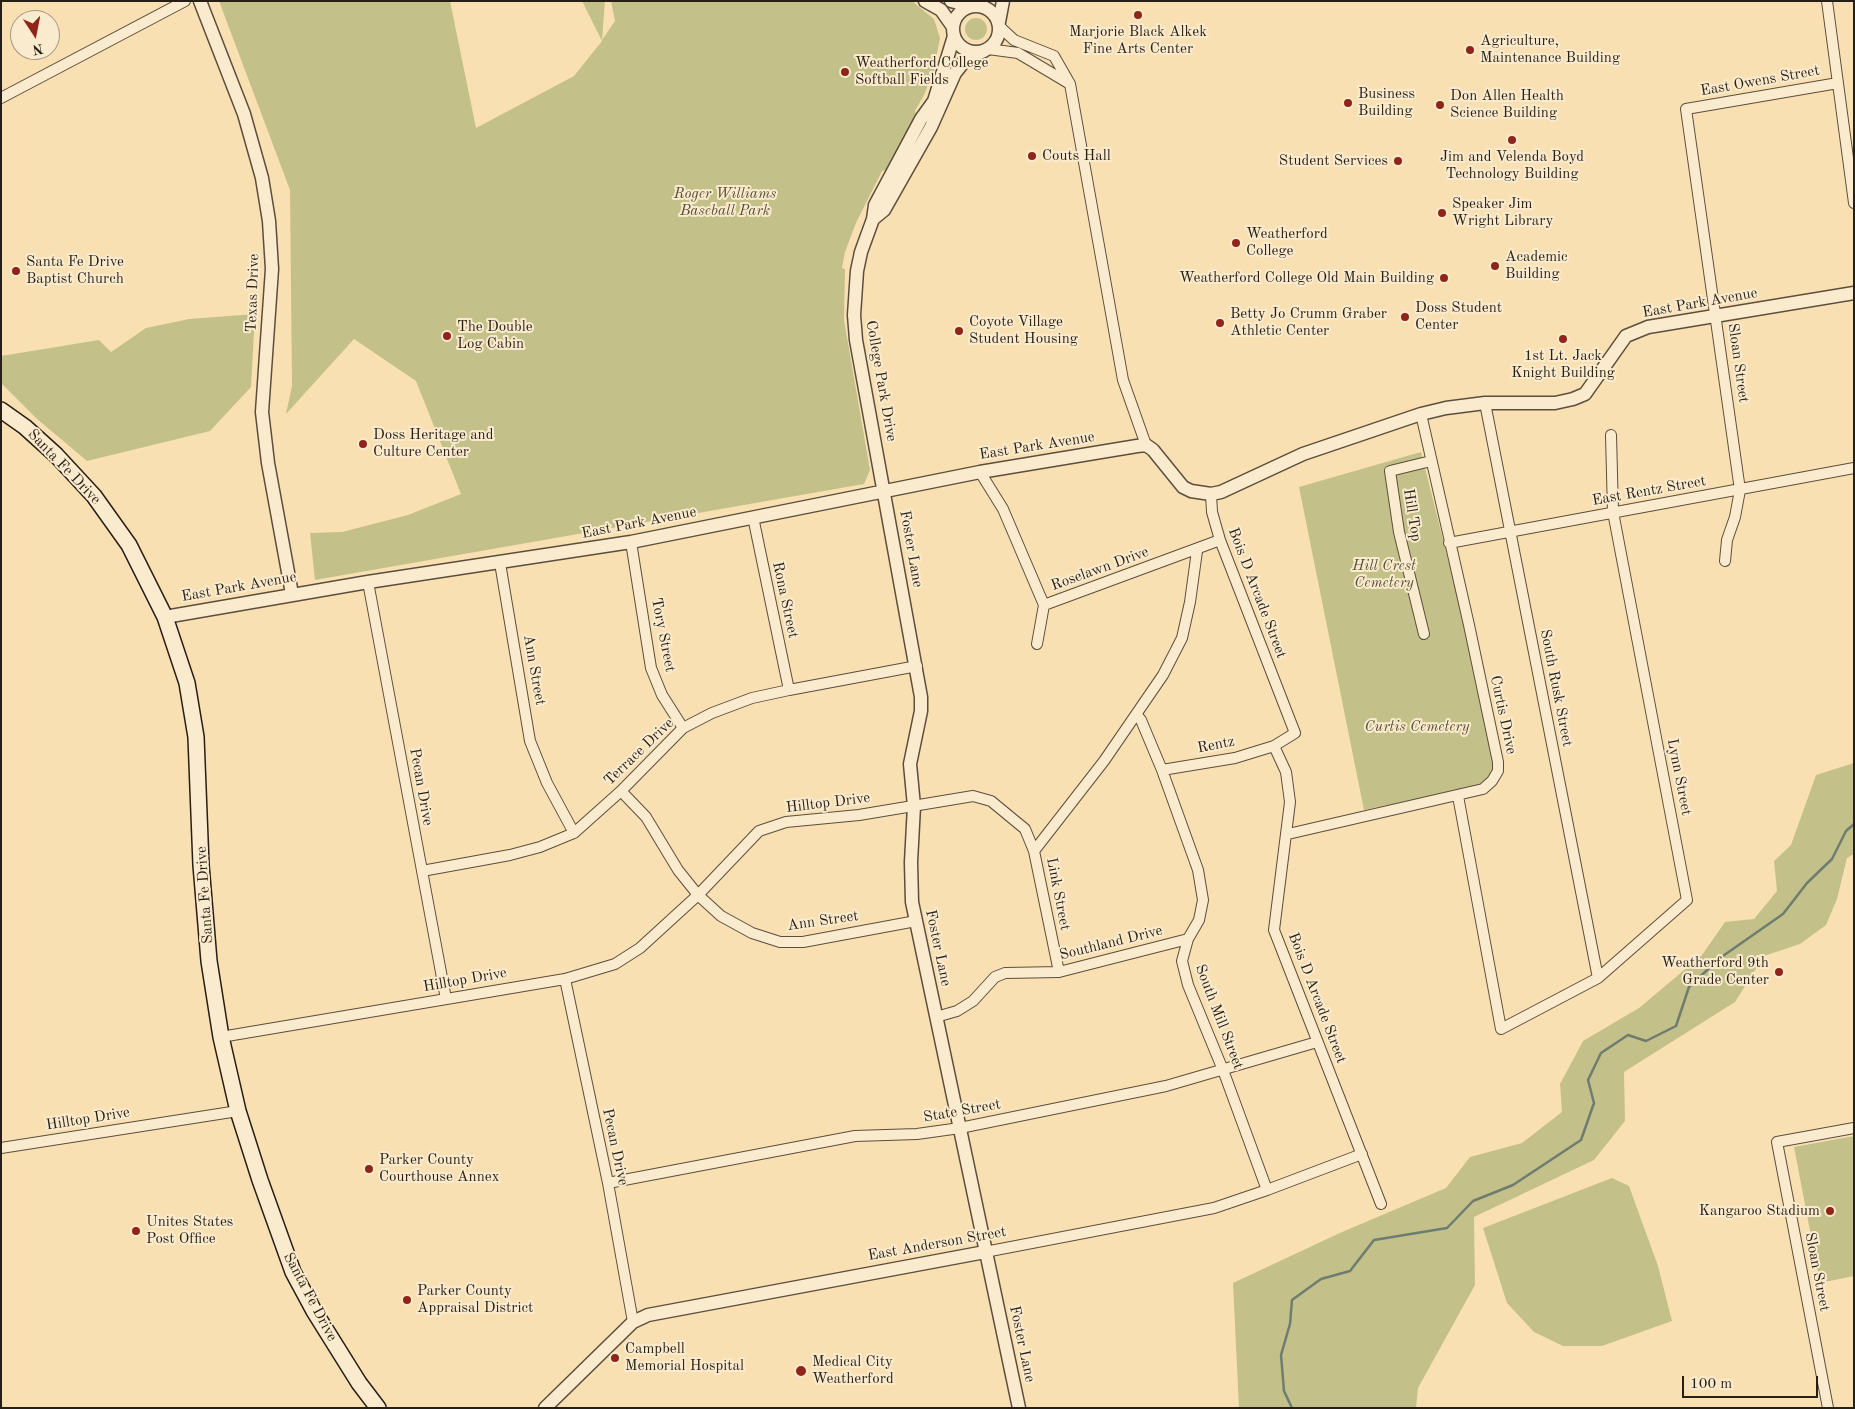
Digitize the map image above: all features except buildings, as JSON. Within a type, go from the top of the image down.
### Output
[{"type":"main road","name":"Santa Fe Drive","points":[[1,410],[25,427],[56,455],[94,496],[129,545],[165,617],[187,683],[196,736],[200,865],[205,919],[221,1037],[238,1111],[278,1235],[293,1272],[314,1311],[359,1383],[378,1408]]},
{"type":"street","points":[[1,98],[185,1]]},
{"type":"street","name":"Texas Drive","points":[[200,1],[244,114],[262,178],[269,221],[272,269],[262,412],[268,463],[292,594]]},
{"type":"street","points":[[925,1],[941,10],[963,48],[976,52],[986,50],[1018,53],[1070,84]]},
{"type":"street","points":[[952,1],[978,4],[988,8],[999,24],[1014,40],[1054,56],[1070,84],[1104,284],[1123,380],[1146,445],[1191,492],[1211,494]]},
{"type":"street","points":[[986,50],[995,43],[1003,1]]},
{"type":"street","points":[[1827,1],[1854,203]]},
{"type":"street","points":[[954,32],[956,16],[978,4]]},
{"type":"street","name":"College Park Drive","points":[[884,491],[856,340],[854,290],[861,252],[874,219],[875,205],[921,119],[934,101],[954,32]]},
{"type":"street","name":"College Park Drive","points":[[874,219],[884,210],[931,127],[956,73],[966,59],[986,50]]},
{"type":"street","name":"East Owens Street","points":[[1686,109],[1838,83]]},
{"type":"street","name":"Sloan Street","points":[[1686,109],[1717,317],[1740,490],[1735,517],[1727,540],[1725,561]]},
{"type":"street","name":"East Park Avenue","points":[[1211,494],[1220,492],[1303,454],[1421,414],[1446,408],[1485,403],[1556,403],[1573,399],[1585,394],[1626,336],[1648,326],[1717,317],[1854,293]]},
{"type":"street","name":"South Rusk Street","points":[[1485,403],[1598,978]]},
{"type":"street","name":"Curtis Drive","points":[[1421,414],[1498,762],[1495,776],[1483,789],[1458,796]]},
{"type":"street","name":"Lynn Street","points":[[1458,796],[1501,1029],[1598,978],[1687,900],[1613,512],[1610,435]]},
{"type":"street","name":"East Park Avenue","points":[[165,617],[292,594],[631,542],[980,472],[1146,445]]},
{"type":"street","name":"Hill Top","points":[[1424,634],[1399,532],[1390,471],[1431,462]]},
{"type":"street","name":"East Rentz Street","points":[[1449,543],[1854,468]]},
{"type":"street","name":"Roselawn Drive","points":[[980,472],[1003,509],[1044,605],[1197,551],[1220,540]]},
{"type":"street","name":"Foster Lane","points":[[884,491],[921,697],[921,711],[910,764],[914,806],[910,882],[916,922],[1019,1408]]},
{"type":"street","name":"Bois D Arcade Street","points":[[1211,494],[1212,512],[1220,540],[1295,733],[1274,746],[1286,772],[1290,802],[1288,834],[1275,910],[1274,930],[1382,1204]]},
{"type":"street","name":"Rona Street","points":[[753,517],[789,690]]},
{"type":"street","name":"Tory Street","points":[[631,542],[651,668],[662,695],[683,728]]},
{"type":"street","points":[[1034,851],[1137,715],[1163,675],[1182,638],[1190,602],[1197,551]]},
{"type":"street","name":"Ann Street","points":[[500,563],[530,741],[547,784],[574,833]]},
{"type":"street","name":"Pecan Drive","points":[[368,582],[446,999]]},
{"type":"street","points":[[1037,644],[1044,605]]},
{"type":"street","name":"Terrace Drive","points":[[422,871],[510,855],[540,847],[574,833],[622,791],[683,728],[712,713],[736,704],[789,690],[916,666]]},
{"type":"street","name":"South Mill Street","points":[[1137,715],[1141,720],[1162,770],[1198,870],[1203,900],[1199,920],[1188,939],[1182,960],[1188,985],[1223,1070],[1267,1190]]},
{"type":"street","name":"Rentz","points":[[1162,770],[1236,758],[1274,746]]},
{"type":"street","name":"Ann Street","points":[[622,791],[646,817],[678,870],[698,895],[721,916],[752,934],[780,942],[812,940],[916,922]]},
{"type":"street","name":"Hilltop Drive","points":[[221,1037],[565,978],[615,964],[640,948],[698,895],[759,831],[786,822],[859,815],[973,796],[991,801],[1025,830],[1034,851]]},
{"type":"street","points":[[1288,834],[1458,796]]},
{"type":"street","name":"Link Street","points":[[1034,851],[1059,972]]},
{"type":"street","name":"Southland Drive","points":[[936,1017],[956,1011],[973,1001],[995,977],[1005,974],[1059,972],[1188,939]]},
{"type":"street","name":"Pecan Drive","points":[[565,978],[608,1183],[633,1322]]},
{"type":"street","name":"State Street","points":[[608,1183],[855,1136],[917,1134],[960,1128],[1166,1086],[1317,1042]]},
{"type":"street","name":"Hilltop Drive","points":[[1,1148],[238,1111]]},
{"type":"street","name":"Sloan Street","points":[[1828,1408],[1777,1142],[1854,1128]]},
{"type":"street","name":"East Anderson Street","points":[[545,1408],[633,1322],[648,1315],[1214,1208],[1362,1154]]},
{"type":"green space","name":"Roger Williams Baseball Park","points":[[219,1],[450,1],[476,128],[574,76],[602,41],[582,1],[605,1],[602,40],[615,21],[611,1],[912,1],[934,19],[940,38],[934,70],[915,111],[917,118],[889,169],[882,171],[856,223],[845,252],[842,268],[845,269],[844,320],[870,470],[864,484],[315,580],[310,533],[342,532],[408,515],[461,494],[416,381],[354,339],[286,414],[292,386],[290,190]]},
{"type":"green space","points":[[976,18],[984,21],[987,29],[984,37],[976,40],[968,37],[965,29],[968,21]]},
{"type":"green space","points":[[255,314],[251,387],[210,431],[87,461],[36,418],[1,383],[1,356],[99,340],[111,352],[146,328],[189,319]]},
{"type":"green space","points":[[1421,452],[1464,623],[1492,755],[1493,769],[1486,780],[1474,787],[1364,810],[1299,487]]},
{"type":"green space","points":[[1854,763],[1854,854],[1847,858],[1837,899],[1826,925],[1800,944],[1764,956],[1735,1002],[1624,1072],[1625,1121],[1594,1160],[1474,1217],[1475,1285],[1418,1388],[1416,1408],[1239,1408],[1233,1283],[1342,1232],[1446,1188],[1470,1157],[1522,1143],[1562,1112],[1560,1084],[1583,1041],[1639,1008],[1702,955],[1725,922],[1754,919],[1777,891],[1774,861],[1791,845],[1816,775]]},
{"type":"green space","name":"Kangaroo Stadium","points":[[1854,1136],[1854,1276],[1820,1283],[1794,1147]]},
{"type":"green space","points":[[1612,1178],[1629,1186],[1658,1266],[1672,1321],[1602,1346],[1563,1346],[1534,1332],[1507,1303],[1483,1228]]},
{"type":"waterway","points":[[1292,1408],[1284,1391],[1281,1355],[1290,1324],[1292,1300],[1321,1279],[1350,1271],[1374,1240],[1447,1228],[1473,1201],[1513,1185],[1581,1140],[1594,1103],[1588,1080],[1601,1053],[1628,1035],[1646,1041],[1676,1026],[1689,987],[1720,958],[1783,914],[1807,883],[1832,859],[1846,831],[1854,824]]},
{"type":"place","name":"Marjorie Black Alkek Fine Arts Center","points":[[1138,15]]},
{"type":"place","name":"Agriculture, Maintenance Building","points":[[1470,50]]},
{"type":"place","name":"Weatherford College Softball Fields","points":[[845,72]]},
{"type":"place","name":"Business Building","points":[[1348,103]]},
{"type":"place","name":"Don Allen Health Science Building","points":[[1440,105]]},
{"type":"place","name":"Jim and Velenda Boyd Technology Building","points":[[1512,140]]},
{"type":"place","name":"Couts Hall","points":[[1032,156]]},
{"type":"place","name":"Student Services","points":[[1398,161]]},
{"type":"place","name":"Speaker Jim Wright Library","points":[[1442,213]]},
{"type":"place","name":"Weatherford College","points":[[1236,243]]},
{"type":"place","name":"Academic Building","points":[[1495,266]]},
{"type":"place","name":"Santa Fe Drive Baptist Church","points":[[16,271]]},
{"type":"place","name":"Weatherford College Old Main Building","points":[[1444,278]]},
{"type":"place","name":"Doss Student Center","points":[[1405,317]]},
{"type":"place","name":"Betty Jo Crumm Graber Athletic Center","points":[[1220,323]]},
{"type":"place","name":"Coyote Village Student Housing","points":[[959,331]]},
{"type":"place","name":"The Double Log Cabin","points":[[447,336]]},
{"type":"place","name":"1st Lt. Jack Knight Building","points":[[1563,339]]},
{"type":"place","name":"Doss Heritage and Culture Center","points":[[363,444]]},
{"type":"place","name":"Weatherford 9th Grade Center","points":[[1779,972]]},
{"type":"place","name":"Parker County Courthouse Annex","points":[[369,1169]]},
{"type":"place","name":"Kangaroo Stadium","points":[[1830,1211]]},
{"type":"place","name":"Unites States Post Office","points":[[136,1231]]},
{"type":"place","name":"Parker County Appraisal District","points":[[407,1300]]},
{"type":"place","name":"Campbell Memorial Hospital","points":[[615,1358]]},
{"type":"place","name":"Medical City Weatherford","points":[[801,1371]]},
{"type":"park label","name":"Hill Crest Cemetery","points":[[1384,574]]},
{"type":"park label","name":"Curtis Cemetery","points":[[1417,727]]}]
